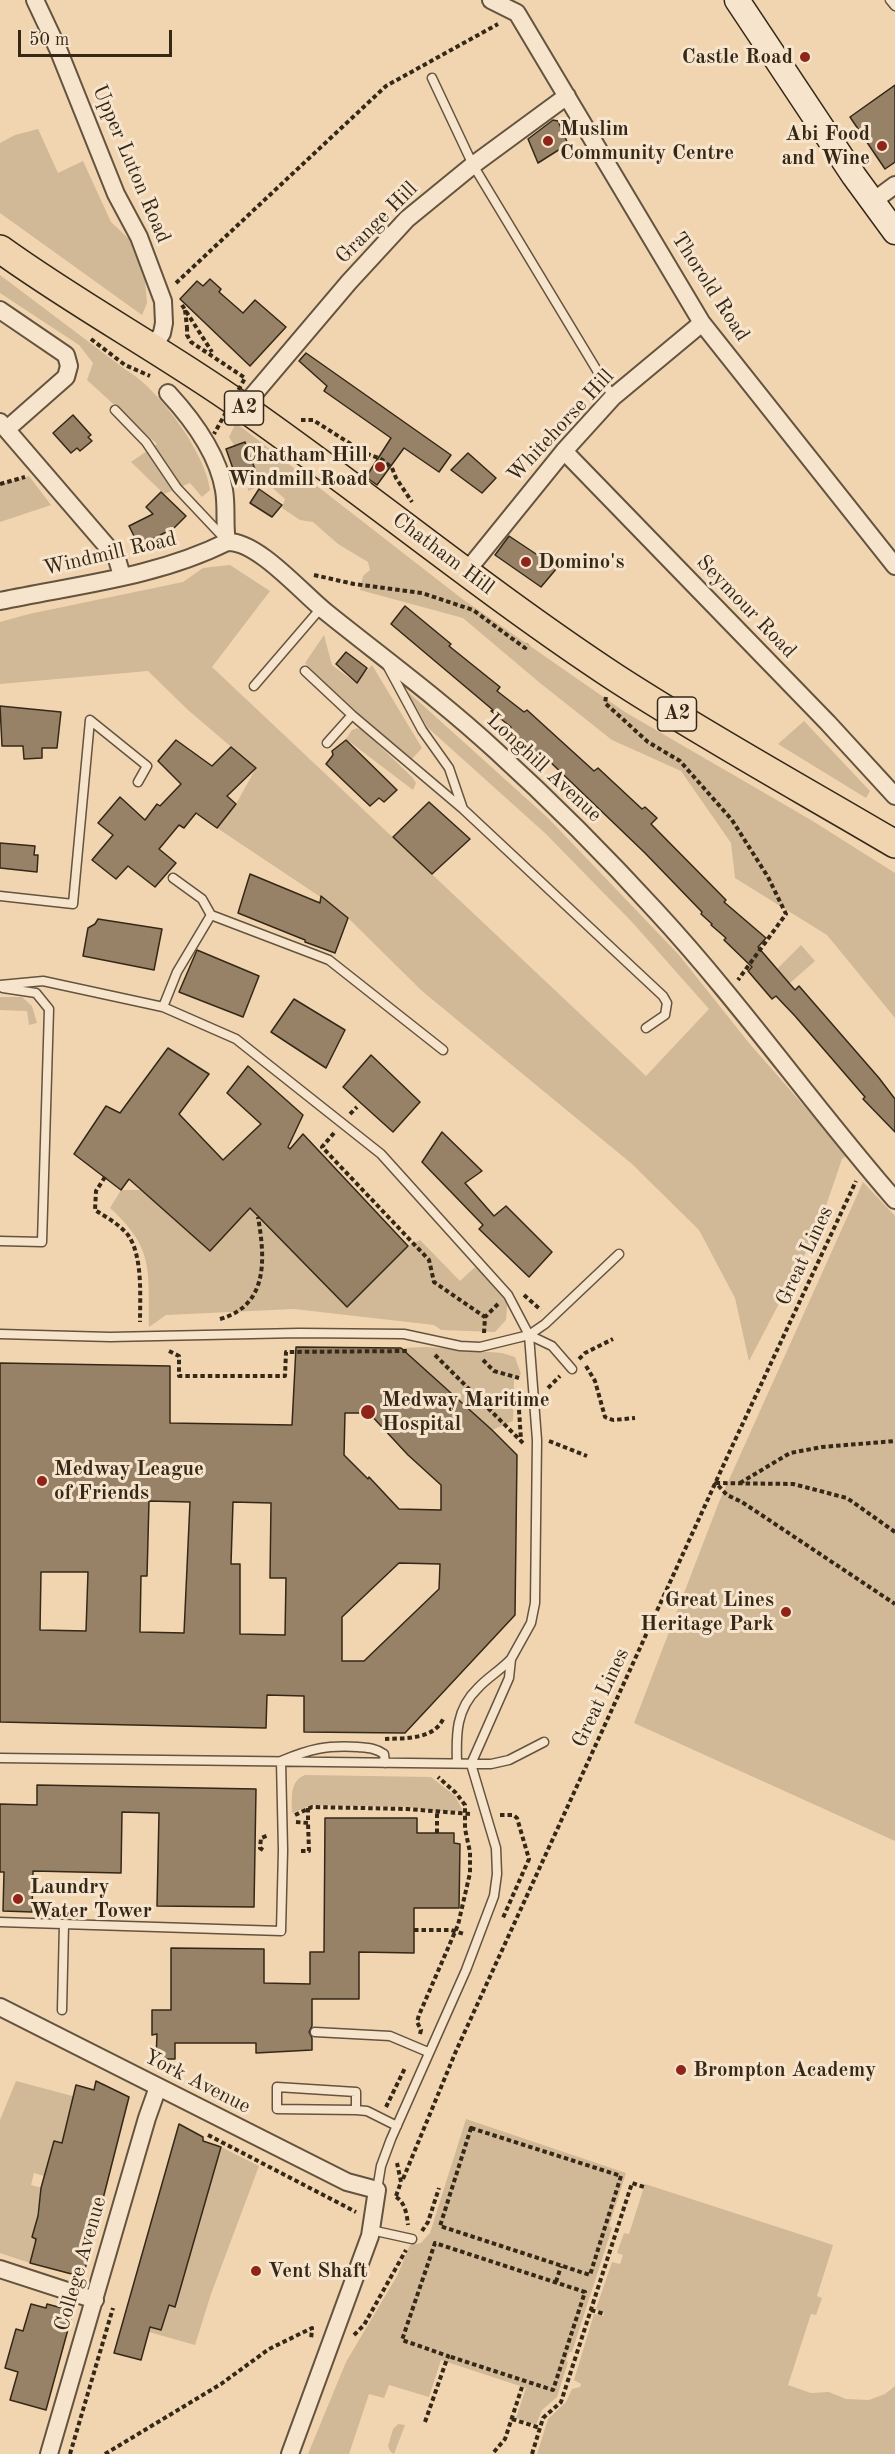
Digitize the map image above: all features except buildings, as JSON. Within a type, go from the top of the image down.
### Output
[{"type":"main road","name":"Chatham Hill","points":[[0,249],[53,286],[153,348],[250,400],[466,572],[618,679],[895,844]]},
{"type":"street","name":"Upper Luton Road","points":[[35,0],[58,49],[116,194],[139,237],[163,301],[162,333],[153,348]]},
{"type":"street","points":[[491,0],[519,7]]},
{"type":"street","points":[[737,0],[765,46],[895,232]]},
{"type":"street","name":"Thorold Road","points":[[519,7],[567,96],[702,323],[895,566]]},
{"type":"street","name":"Grange Hill","points":[[250,400],[349,282],[407,219],[473,165],[567,96]]},
{"type":"street","points":[[872,202],[895,184]]},
{"type":"street","points":[[0,310],[64,353],[69,366],[66,377],[3,425],[111,551],[117,559],[122,576]]},
{"type":"street","name":"Whitehorse Hill","points":[[466,572],[564,451],[614,397],[702,323]]},
{"type":"street","points":[[168,393],[204,442],[217,466],[225,495],[227,542]]},
{"type":"street","name":"Seymour Road","points":[[564,451],[828,723],[895,796]]},
{"type":"street","name":"Windmill Road","points":[[0,601],[180,563],[227,542]]},
{"type":"street","name":"Longhill Avenue","points":[[227,542],[240,543],[251,549],[494,748],[568,819],[657,911],[728,992],[895,1200]]},
{"type":"street","name":"York Avenue","points":[[0,2007],[347,2182],[376,2190]]},
{"type":"street","name":"College Avenue","points":[[49,2454],[158,2087]]},
{"type":"street","points":[[290,2454],[371,2230],[376,2190]]},
{"type":"street","points":[[0,2269],[95,2300]]},
{"type":"lane","points":[[890,0],[895,6]]},
{"type":"lane","points":[[432,78],[473,165],[614,397]]},
{"type":"lane","points":[[115,410],[146,442],[177,488],[227,542]]},
{"type":"lane","points":[[254,686],[321,608]]},
{"type":"lane","points":[[384,659],[422,730],[449,768],[463,809]]},
{"type":"lane","points":[[305,671],[352,715],[463,809],[663,996],[667,1003],[665,1015],[646,1028]]},
{"type":"lane","points":[[327,742],[352,715]]},
{"type":"lane","points":[[0,896],[73,904],[90,720],[147,766],[138,782]]},
{"type":"lane","points":[[173,878],[202,899],[212,915],[329,960],[443,1050]]},
{"type":"lane","points":[[163,1007],[177,972],[212,915]]},
{"type":"lane","points":[[0,986],[43,981],[163,1007],[236,1039],[381,1154],[508,1295],[529,1335],[537,1440],[535,1603],[531,1623],[511,1659],[477,1688],[459,1714],[457,1763]]},
{"type":"lane","points":[[0,986],[36,993],[49,1009],[42,1242],[0,1241]]},
{"type":"lane","points":[[0,1335],[139,1337],[299,1333],[404,1334],[460,1346],[480,1347],[529,1335],[545,1324],[619,1254]]},
{"type":"lane","points":[[529,1335],[552,1346],[572,1368]]},
{"type":"lane","points":[[376,2190],[384,2156],[479,1940],[495,1896],[497,1868],[494,1842],[471,1764],[509,1678],[511,1659]]},
{"type":"lane","points":[[0,1758],[471,1764],[499,1763],[544,1742]]},
{"type":"lane","points":[[281,1761],[309,1749],[331,1746],[376,1749],[384,1754],[385,1763]]},
{"type":"lane","points":[[0,1922],[280,1931],[284,1850],[281,1761]]},
{"type":"lane","points":[[62,2010],[64,1924]]},
{"type":"lane","points":[[315,2032],[387,2035],[428,2052]]},
{"type":"lane","points":[[356,2110],[356,2092],[276,2087],[277,2109],[356,2110],[381,2117],[397,2126]]},
{"type":"lane","points":[[371,2230],[410,2239]]},
{"type":"path","points":[[177,292],[173,285],[386,86],[519,7]]},
{"type":"path","points":[[179,299],[212,352]]},
{"type":"path","points":[[185,309],[187,335],[191,342],[245,378],[214,434]]},
{"type":"path","points":[[218,365],[250,400]]},
{"type":"path","points":[[295,418],[313,420],[365,453],[381,459],[392,468],[396,478],[416,506]]},
{"type":"path","points":[[308,574],[354,584],[422,593],[473,610],[525,648]]},
{"type":"path","points":[[605,704],[648,742],[680,761],[732,820],[768,877],[786,914],[728,992]]},
{"type":"path","points":[[322,1147],[429,1260],[434,1282],[485,1317]]},
{"type":"path","name":"Great Lines","points":[[401,2182],[456,2051],[864,1164]]},
{"type":"path","points":[[105,1177],[96,1191],[94,1210],[115,1223],[129,1236],[139,1271],[139,1337]]},
{"type":"path","points":[[212,1322],[242,1310],[254,1294],[262,1273],[263,1243],[258,1217]]},
{"type":"path","points":[[140,1322],[150,1323]]},
{"type":"path","points":[[545,1392],[585,1353],[613,1340]]},
{"type":"path","points":[[428,1347],[526,1446]]},
{"type":"path","points":[[179,1376],[285,1376],[286,1352],[411,1351]]},
{"type":"path","points":[[549,1432],[550,1441]]},
{"type":"path","points":[[520,1440],[550,1441],[588,1456]]},
{"type":"path","points":[[739,1483],[790,1453],[822,1447],[895,1441]]},
{"type":"path","points":[[716,1483],[793,1484],[847,1498],[895,1532]]},
{"type":"path","points":[[716,1483],[727,1495],[742,1502],[895,1604]]},
{"type":"path","points":[[379,1739],[424,1737],[443,1721],[445,1713]]},
{"type":"path","points":[[381,2117],[421,2032],[417,2022],[418,2014],[455,1931],[470,1873],[471,1859],[465,1829],[466,1814],[463,1801],[445,1783],[432,1775]]},
{"type":"path","points":[[291,1816],[298,1815],[308,1808],[407,1809],[466,1814]]},
{"type":"path","points":[[301,1851],[309,1851],[308,1808]]},
{"type":"path","points":[[291,1809],[293,1821],[308,1823]]},
{"type":"path","points":[[436,1833],[437,1813]]},
{"type":"path","points":[[263,1850],[260,1848],[261,1838],[270,1833]]},
{"type":"path","points":[[414,1930],[455,1931],[479,1940]]},
{"type":"path","points":[[471,2128],[621,2176],[591,2275],[561,2266],[440,2226],[471,2128]]},
{"type":"path","points":[[202,2132],[359,2215]]},
{"type":"path","points":[[532,2454],[546,2414],[561,2402],[632,2183],[644,2187]]},
{"type":"path","points":[[410,2239],[418,2237],[428,2223],[439,2188]]},
{"type":"path","points":[[352,2337],[364,2325],[397,2269],[410,2239],[406,2211],[396,2197]]},
{"type":"path","points":[[608,2222],[618,2225]]},
{"type":"path","points":[[435,2243],[556,2282],[585,2292],[553,2390],[402,2340],[435,2243]]},
{"type":"path","points":[[556,2282],[561,2266]]},
{"type":"path","points":[[70,2454],[115,2303]]},
{"type":"path","points":[[591,2310],[604,2314]]},
{"type":"path","points":[[105,2454],[221,2384],[269,2349],[312,2328],[309,2359],[323,2364]]},
{"type":"path","points":[[425,2422],[448,2356]]},
{"type":"path","points":[[565,2356],[575,2359]]},
{"type":"path","points":[[494,2452],[504,2441],[522,2387]]},
{"type":"path","points":[[512,2419],[540,2428]]},
{"type":"shaded area","points":[[38,129],[58,173],[83,161],[111,222],[129,239],[145,281],[147,303],[142,315],[0,213],[0,143],[15,135]]},
{"type":"shaded area","points":[[0,275],[152,391],[166,406],[200,458],[210,490],[202,497],[190,483],[164,494],[131,462],[157,444],[87,380],[93,363],[79,345],[0,293]]},
{"type":"shaded area","points":[[236,423],[461,598],[625,712],[811,820],[895,873],[895,1018],[827,935],[735,878],[731,843],[681,771],[612,740],[463,618],[360,590],[363,576],[370,570],[368,562],[338,544],[313,522],[300,520],[282,508],[285,499],[267,483],[248,491],[247,466],[229,437]]},
{"type":"shaded area","points":[[29,476],[51,505],[0,522],[0,484]]},
{"type":"shaded area","points":[[230,565],[270,591],[212,667],[646,1076],[709,1009],[632,922],[546,834],[427,727],[407,691],[548,818],[679,955],[749,1043],[847,1155],[842,1159],[818,1229],[749,1361],[735,1298],[699,1230],[632,1164],[422,991],[340,910],[217,828],[236,804],[256,768],[188,710],[148,671],[0,684],[0,622],[183,582],[203,568]]},
{"type":"shaded area","points":[[324,635],[332,665],[356,683],[372,665],[422,748],[412,759],[351,709],[305,663]]},
{"type":"shaded area","points":[[804,721],[870,791],[866,798],[778,744]]},
{"type":"shaded area","points":[[357,728],[364,731],[412,777],[416,783],[413,790],[346,739],[352,730]]},
{"type":"shaded area","points":[[801,945],[815,961],[790,983],[777,969]]},
{"type":"shaded area","points":[[0,997],[22,997],[32,1006],[37,1023],[29,1025],[27,1011],[0,1010]]},
{"type":"shaded area","name":"Great Lines Heritage Park","points":[[863,1182],[895,1216],[895,1841],[634,1723],[719,1502]]},
{"type":"shaded area","points":[[121,1190],[142,1190],[210,1251],[250,1208],[347,1306],[408,1246],[420,1240],[460,1281],[475,1267],[508,1295],[506,1320],[495,1332],[441,1330],[434,1325],[294,1309],[166,1315],[149,1327],[148,1276],[142,1249],[125,1223],[110,1208]]},
{"type":"shaded area","points":[[428,1347],[502,1353],[515,1357],[521,1374],[514,1380],[513,1421],[492,1430],[401,1348]]},
{"type":"shaded area","points":[[305,1775],[431,1777],[455,1796],[462,1809],[461,1811],[437,1811],[407,1807],[312,1805],[292,1813],[294,1786],[296,1781]]},
{"type":"shaded area","points":[[16,2081],[76,2097],[81,2147],[54,2141],[51,2149],[57,2150],[50,2168],[47,2167],[44,2176],[34,2173],[31,2185],[69,2195],[40,2195],[37,2215],[43,2217],[32,2237],[36,2239],[35,2243],[55,2249],[30,2263],[0,2253],[0,2120]]},
{"type":"shaded area","points":[[466,2119],[626,2173],[609,2226],[612,2228],[572,2352],[569,2352],[566,2361],[568,2362],[557,2397],[542,2410],[536,2425],[516,2418],[526,2388],[441,2360],[429,2397],[389,2385],[384,2398],[369,2394],[349,2454],[308,2454],[346,2362],[397,2276],[410,2245],[421,2243],[430,2233]]},
{"type":"shaded area","points":[[221,2147],[259,2166],[211,2294],[195,2345],[149,2332],[150,2327],[160,2330],[163,2322],[158,2302],[175,2307],[180,2289],[162,2284],[164,2277],[182,2282],[189,2261],[172,2248],[191,2253],[197,2231],[170,2224],[217,2160]]},
{"type":"shaded area","points":[[645,2184],[833,2245],[817,2296],[822,2298],[816,2315],[811,2314],[788,2385],[811,2393],[829,2392],[846,2399],[869,2400],[885,2394],[895,2386],[895,2454],[537,2454],[548,2419],[566,2402],[572,2389],[580,2387],[581,2384],[574,2380],[594,2314],[603,2316],[604,2313],[596,2309],[612,2262],[620,2264],[623,2255],[617,2253],[624,2233],[629,2234]]},
{"type":"shaded area","points":[[398,2424],[405,2425],[394,2454],[388,2446],[393,2429]]},
{"type":"place","name":"Castle Road","points":[[805,57]]},
{"type":"place","name":"Muslim Community Centre","points":[[548,141]]},
{"type":"place","name":"Abi Food and Wine","points":[[882,146]]},
{"type":"place","name":"Chatham Hill Windmill Road","points":[[380,467]]},
{"type":"place","name":"Domino's","points":[[526,562]]},
{"type":"place","name":"Medway Maritime Hospital","points":[[368,1412]]},
{"type":"place","name":"Medway League of Friends","points":[[42,1481]]},
{"type":"place","name":"Great Lines Heritage Park","points":[[786,1612]]},
{"type":"place","name":"Laundry Water Tower","points":[[18,1899]]},
{"type":"place","name":"Brompton Academy","points":[[681,2070]]},
{"type":"place","name":"Vent Shaft","points":[[256,2271]]}]
